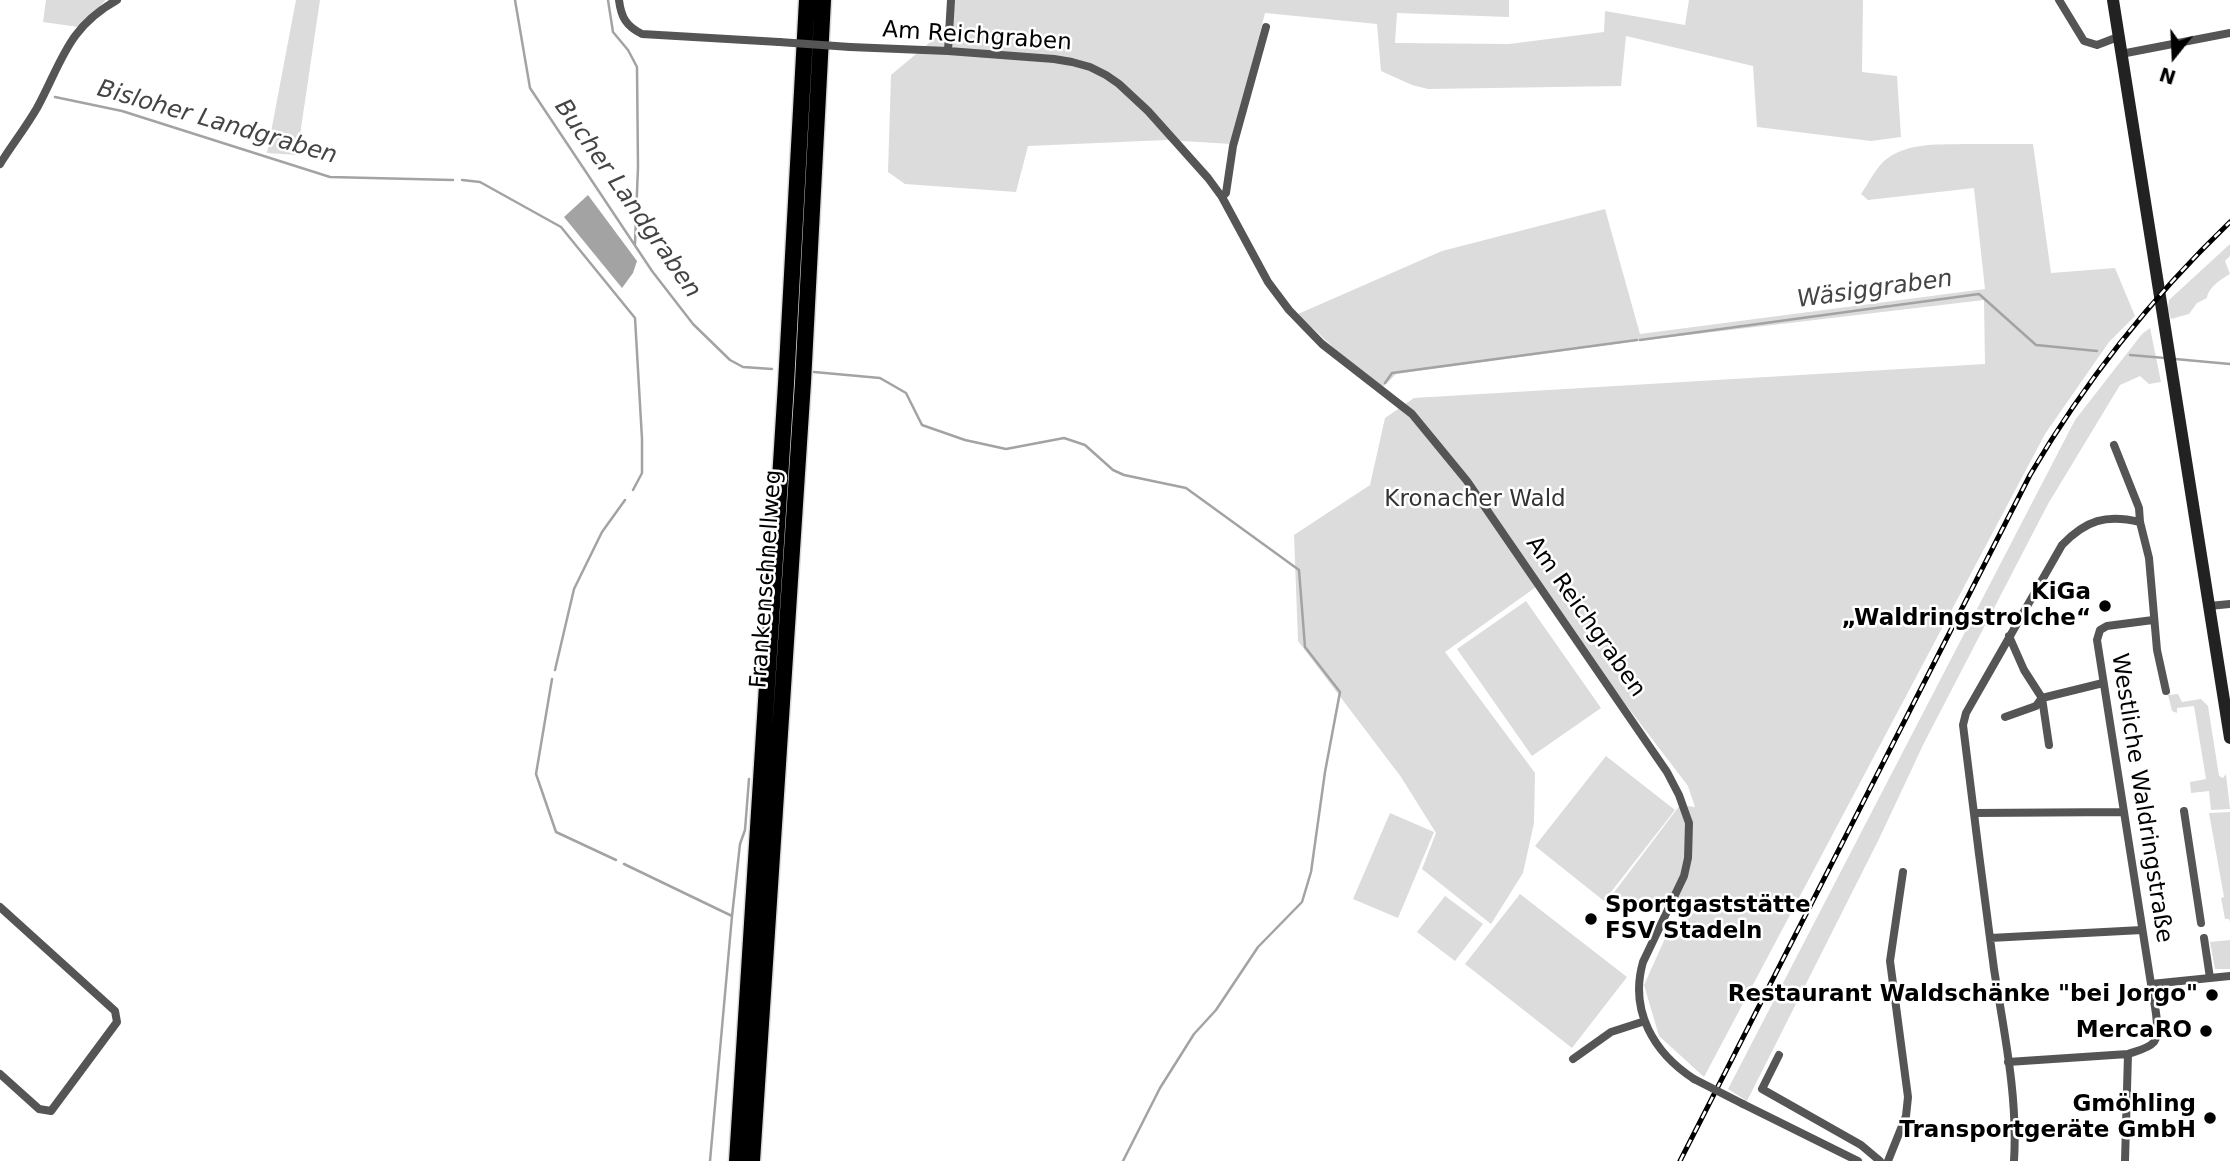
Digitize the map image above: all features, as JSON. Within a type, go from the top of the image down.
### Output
[{"type":"highway","name":"Frankenschnellweg","points":[[737,1161],[786,384],[807,0]]},
{"type":"highway","name":"Frankenschnellweg","points":[[752,1161],[803,382],[823,0]]},
{"type":"main road","points":[[2113,0],[2230,738]]},
{"type":"street","points":[[0,164],[36,109],[70,42],[84,23],[117,0]]},
{"type":"street","name":"Am Reichgraben","points":[[619,0],[622,18],[631,29],[642,34],[948,51],[1072,62],[1106,75],[1148,111],[1223,197],[1268,282],[1289,310],[1322,344],[1412,414],[1466,481],[1667,772],[1689,823],[1688,858],[1684,876],[1655,934],[1640,973],[1639,993],[1645,1021]]},
{"type":"street","points":[[948,51],[951,0]]},
{"type":"street","points":[[2059,0],[2084,41],[2097,45],[2118,37]]},
{"type":"street","points":[[1223,197],[1226,193],[1233,146],[1266,27]]},
{"type":"street","points":[[2121,54],[2230,33]]},
{"type":"street","name":"Westliche Waldringstraße","points":[[2114,444],[2139,508],[2149,558],[2153,620],[2166,691]]},
{"type":"street","points":[[2014,1161],[2008,1062],[1963,725],[1966,713],[2062,545],[2076,530],[2095,521],[2119,517],[2140,522]]},
{"type":"street","points":[[2209,606],[2230,604]]},
{"type":"street","name":"Westliche Waldringstraße","points":[[2127,1054],[2153,1044],[2158,1034],[2097,640],[2100,630],[2107,626],[2153,620]]},
{"type":"street","points":[[2009,636],[2024,670],[2042,698],[2049,745]]},
{"type":"street","points":[[2005,717],[2036,706],[2042,698],[2103,683]]},
{"type":"street","points":[[2185,811],[2202,923]]},
{"type":"street","points":[[1974,813],[2124,812]]},
{"type":"street","points":[[1888,1161],[1906,1116],[1908,1097],[1890,961],[1903,872]]},
{"type":"street","points":[[0,907],[116,1011],[117,1022],[51,1111],[39,1109],[0,1074]]},
{"type":"street","points":[[1990,938],[2142,930]]},
{"type":"street","points":[[2204,938],[2210,978]]},
{"type":"street","points":[[2151,984],[2230,976]]},
{"type":"street","points":[[1573,1059],[1611,1032],[1645,1021],[1662,1053],[1694,1079],[1858,1161]]},
{"type":"street","points":[[2008,1062],[2127,1054],[2125,1161]]},
{"type":"street","points":[[1779,1055],[1762,1089],[1861,1146],[1880,1161]]},
{"type":"green space","points":[[46,0],[106,0],[78,27],[43,22]]},
{"type":"green space","points":[[296,0],[320,0],[297,155],[267,153]]},
{"type":"green space","points":[[954,0],[1509,0],[1509,17],[1397,13],[1395,43],[1509,44],[1604,32],[1605,11],[1685,25],[1689,0],[1863,0],[1862,72],[1897,76],[1901,137],[1871,141],[1757,127],[1753,66],[1626,36],[1621,86],[1428,89],[1381,71],[1377,24],[1265,13],[1231,144],[1167,140],[1028,146],[1016,192],[905,184],[888,172],[891,75],[953,23]]},
{"type":"green space","name":"Kronacher Wald","points":[[2033,144],[2051,273],[2115,268],[2135,316],[2109,342],[2045,434],[1704,1077],[1659,1036],[1644,985],[1667,934],[1685,920],[1679,903],[1635,911],[1609,899],[1680,805],[1695,807],[1688,786],[1536,587],[1445,652],[1535,773],[1534,823],[1523,873],[1491,924],[1422,869],[1436,833],[1401,777],[1298,641],[1294,535],[1370,485],[1385,418],[1414,398],[1985,364],[1984,300],[1637,341],[1396,374],[1383,387],[1337,351],[1298,314],[1442,251],[1605,209],[1640,334],[1985,289],[1974,188],[1868,200],[1861,194],[1883,162],[1901,151],[1921,146]]},
{"type":"green space","points":[[2230,244],[2230,256],[2225,261],[2230,274],[2216,284],[2207,298],[2197,303],[2189,314],[2171,319],[2169,300]]},
{"type":"green space","points":[[2150,328],[2161,382],[2149,384],[2140,376],[2120,385],[2048,504],[1924,743],[1879,839],[1747,1101],[1728,1089],[2075,420],[2142,334]]},
{"type":"green space","points":[[1526,601],[1601,708],[1532,756],[1457,649]]},
{"type":"green space","points":[[2178,694],[2182,702],[2201,699],[2208,706],[2219,776],[2223,778],[2226,774],[2230,809],[2211,810],[2209,791],[2191,793],[2190,782],[2206,779],[2194,706],[2177,708],[2177,713],[2172,711],[2168,695]]},
{"type":"green space","points":[[1606,756],[1675,810],[1604,901],[1535,846]]},
{"type":"green space","points":[[2230,812],[2230,922],[2225,919],[2221,898],[2224,897],[2209,813]]},
{"type":"green space","points":[[1390,813],[1434,832],[1398,918],[1353,899]]},
{"type":"green space","points":[[1520,894],[1627,977],[1572,1048],[1465,964]]},
{"type":"green space","points":[[1445,896],[1483,924],[1455,961],[1417,932]]},
{"type":"green space","points":[[2230,940],[2230,969],[2215,969],[2210,942]]},
{"type":"shaded area","points":[[588,195],[637,261],[633,273],[622,288],[564,217]]},
{"type":"waterway","name":"Bucher Landgraben","points":[[515,0],[530,88],[652,271],[693,324],[730,360],[743,367],[772,369]]},
{"type":"waterway","points":[[608,0],[613,32],[628,50],[637,67],[638,167],[635,244]]},
{"type":"waterway","name":"Bisloher Landgraben","points":[[55,97],[122,111],[330,177],[453,180]]},
{"type":"waterway","name":"Bisloher Landgraben","points":[[462,180],[480,182],[561,227],[635,318],[642,473],[633,490]]},
{"type":"waterway","name":"Wäsiggraben","points":[[1640,340],[1979,294],[2036,345],[2097,351]]},
{"type":"waterway","name":"Wäsiggraben","points":[[1385,383],[1392,373],[1637,340]]},
{"type":"waterway","name":"Wäsiggraben","points":[[2130,355],[2165,358]]},
{"type":"waterway","name":"Wäsiggraben","points":[[2175,359],[2230,364]]},
{"type":"waterway","name":"Bucher Landgraben","points":[[814,372],[880,378],[906,393],[922,425],[965,440],[1006,449],[1064,438],[1085,445],[1113,470],[1124,475],[1186,488],[1299,570],[1305,647],[1340,692],[1311,872],[1302,902],[1258,947],[1216,1010],[1194,1034],[1160,1088],[1123,1161]]},
{"type":"waterway","name":"Bisloher Landgraben","points":[[555,670],[574,589],[602,532],[625,500]]},
{"type":"waterway","name":"Bisloher Landgraben","points":[[552,679],[536,774],[556,832],[616,860]]},
{"type":"waterway","points":[[732,916],[740,844],[745,830],[749,779]]},
{"type":"waterway","name":"Bisloher Landgraben","points":[[624,864],[732,916],[710,1161]]},
{"type":"railway","points":[[1680,1161],[2030,475],[2073,407],[2121,342],[2173,280],[2230,222]]},
{"type":"place","name":"KiGa „Waldringstrolche“","points":[[2105,606]]},
{"type":"place","name":"Sportgaststätte FSV Stadeln","points":[[1591,919]]},
{"type":"place","name":"Restaurant Waldschänke \"bei Jorgo\"","points":[[2212,995]]},
{"type":"place","name":"MercaRO","points":[[2206,1031]]},
{"type":"place","name":"Gmöhling Transportgeräte GmbH","points":[[2210,1118]]}]
